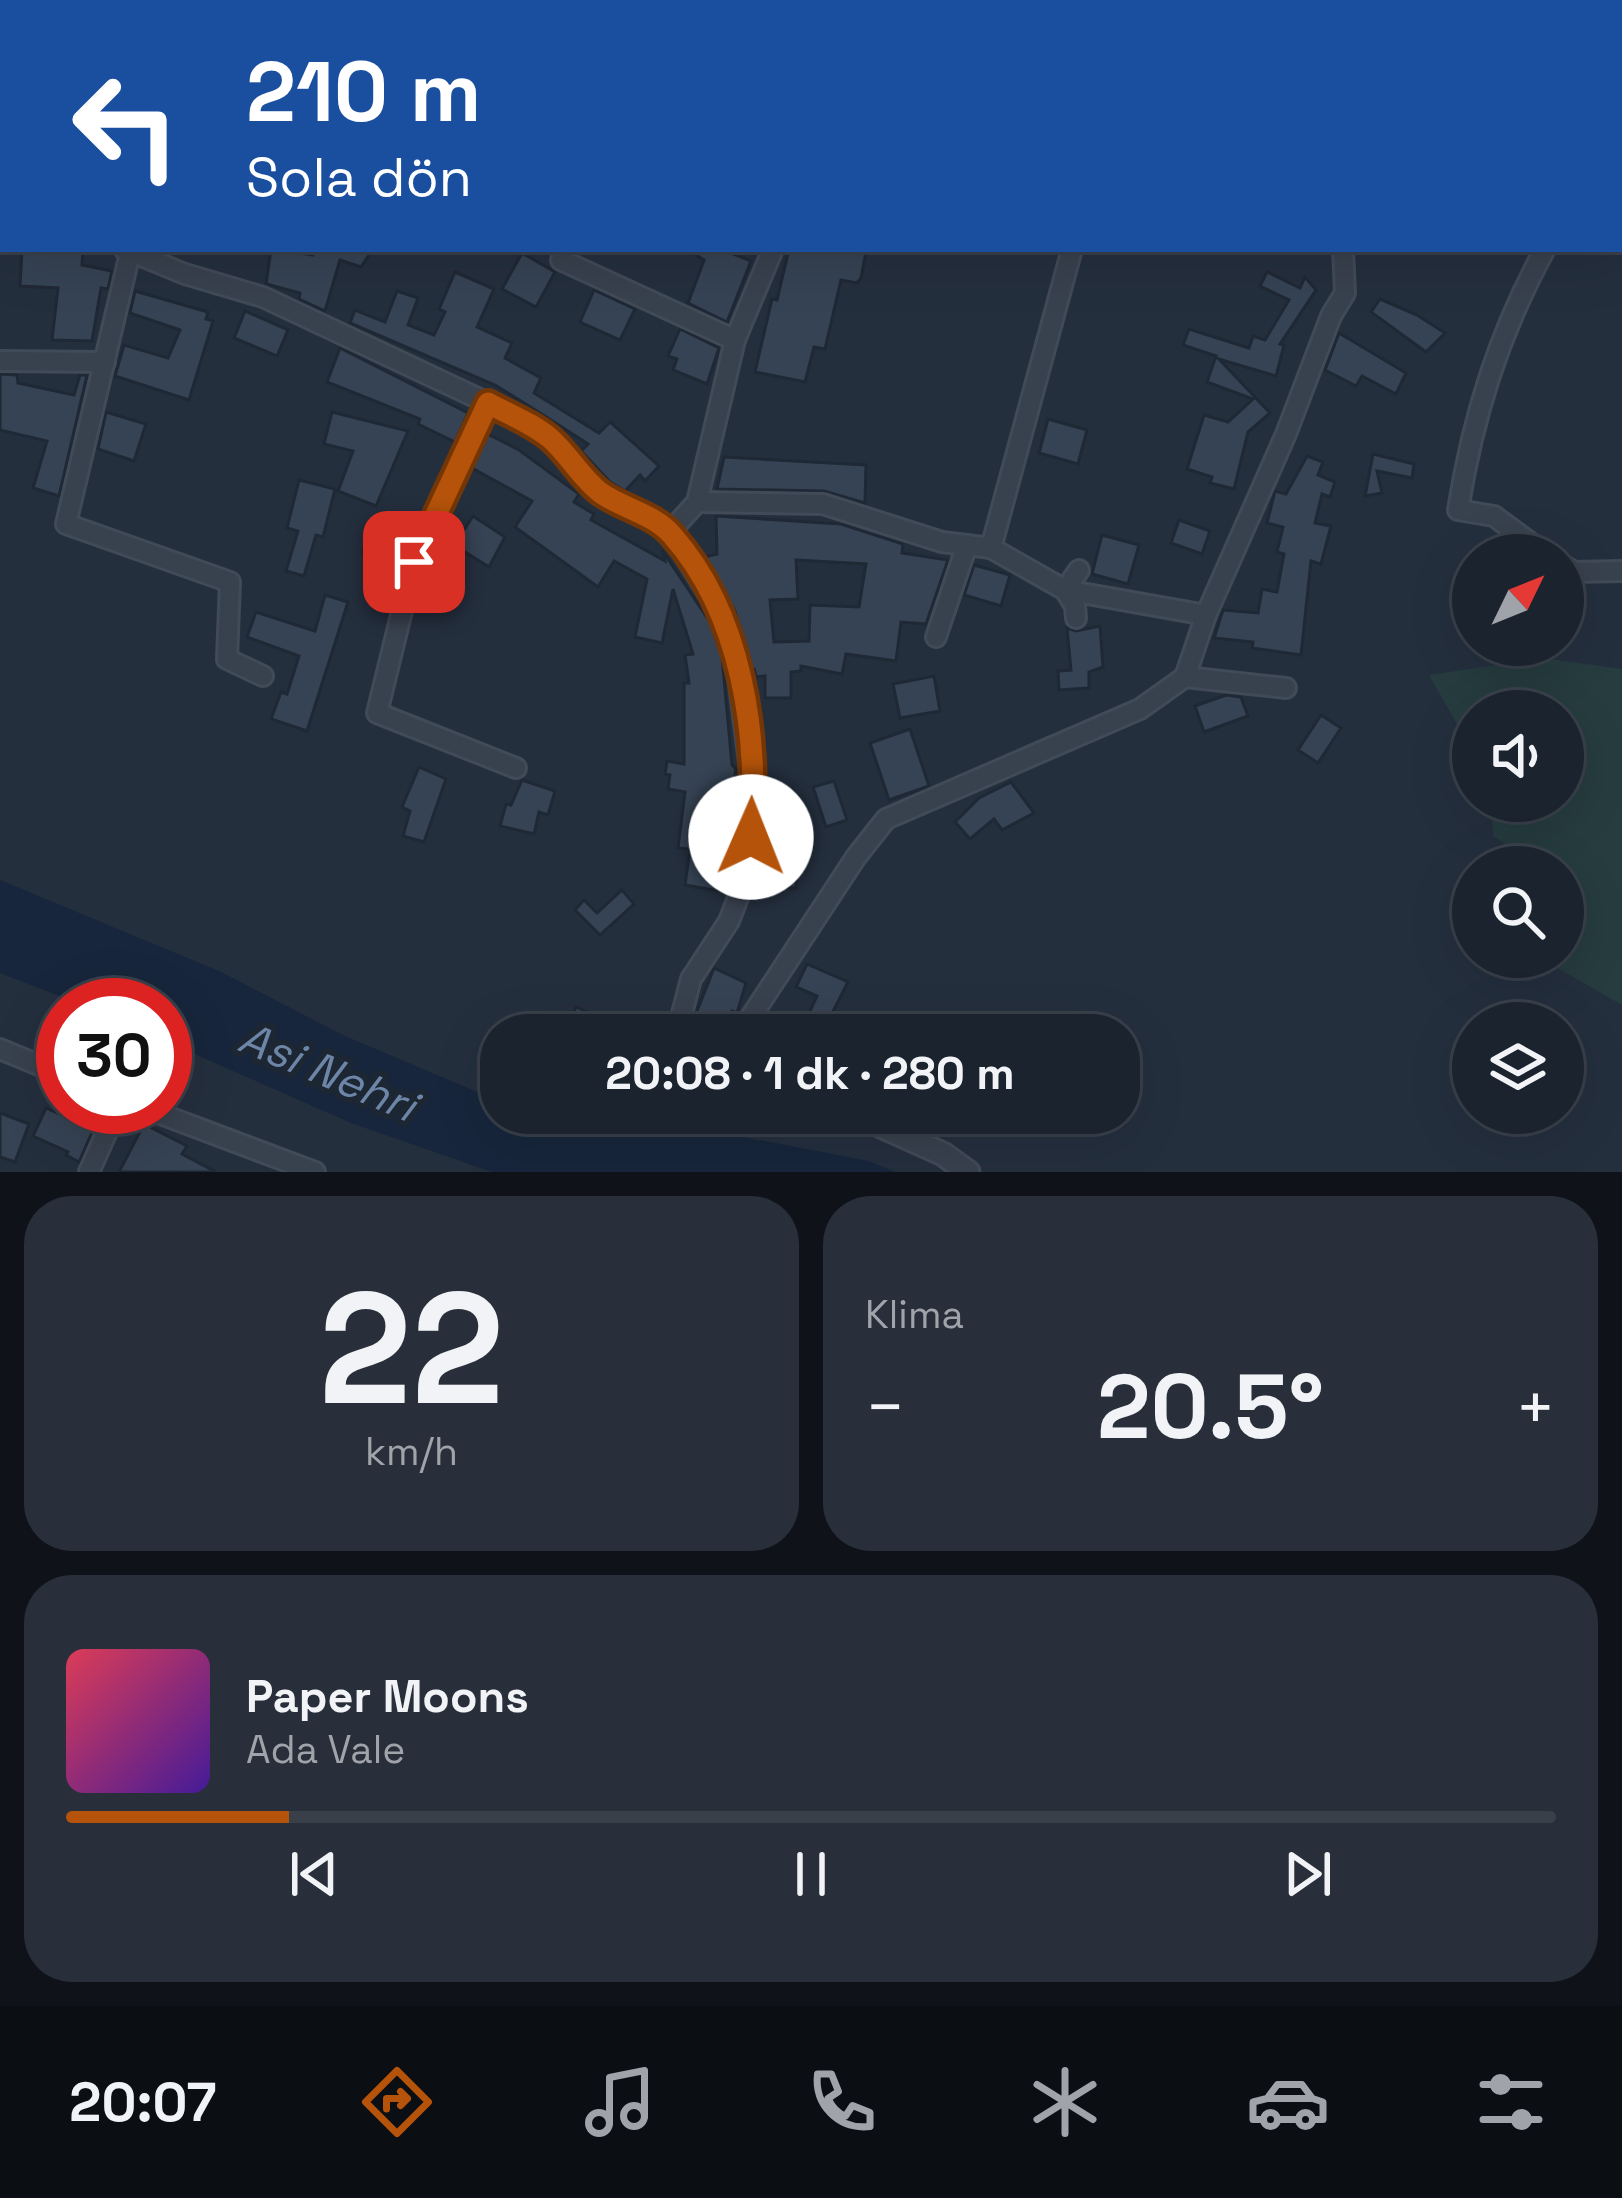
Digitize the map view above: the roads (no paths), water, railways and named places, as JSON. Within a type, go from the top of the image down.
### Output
[{"type":"street","points":[[127,252],[66,524],[230,582],[227,659],[263,676]]},
{"type":"street","points":[[130,252],[263,297],[488,403],[549,436],[601,493],[670,532],[722,616],[735,653],[747,716],[754,801],[748,872],[729,921],[691,979],[682,1014]]},
{"type":"street","points":[[670,532],[697,502],[735,340],[772,252]]},
{"type":"street","points":[[991,548],[1071,252]]},
{"type":"street","points":[[753,1014],[856,856],[886,820],[1140,709],[1185,677],[1206,615],[1286,434],[1330,316],[1345,293],[1342,252]]},
{"type":"street","points":[[1458,510],[1477,408],[1509,314],[1543,252]]},
{"type":"street","points":[[561,260],[735,340]]},
{"type":"street","points":[[0,361],[105,362]]},
{"type":"street","points":[[488,403],[414,562],[377,713],[516,768]]},
{"type":"street","points":[[697,502],[824,503],[941,542],[991,548],[1065,590],[1206,615]]},
{"type":"street","points":[[1436,504],[1494,517],[1518,534]]},
{"type":"street","points":[[936,637],[967,544]]},
{"type":"street","points":[[1065,590],[1079,570]]},
{"type":"street","points":[[1584,572],[1622,571]]},
{"type":"street","points":[[1065,590],[1076,606],[1076,618]]},
{"type":"street","points":[[1185,677],[1286,688]]},
{"type":"street","points":[[0,1049],[36,1064]]},
{"type":"street","points":[[192,1126],[315,1172]]},
{"type":"street","points":[[88,1172],[106,1134]]},
{"type":"street","points":[[899,1134],[944,1154],[968,1172]]},
{"type":"water","name":"Asi Nehri","points":[[0,880],[221,972],[345,1036],[480,1093],[480,1134],[728,1134],[869,1161],[895,1172],[492,1172],[351,1123],[192,1053],[192,978],[36,978],[36,987],[0,973]]}]
